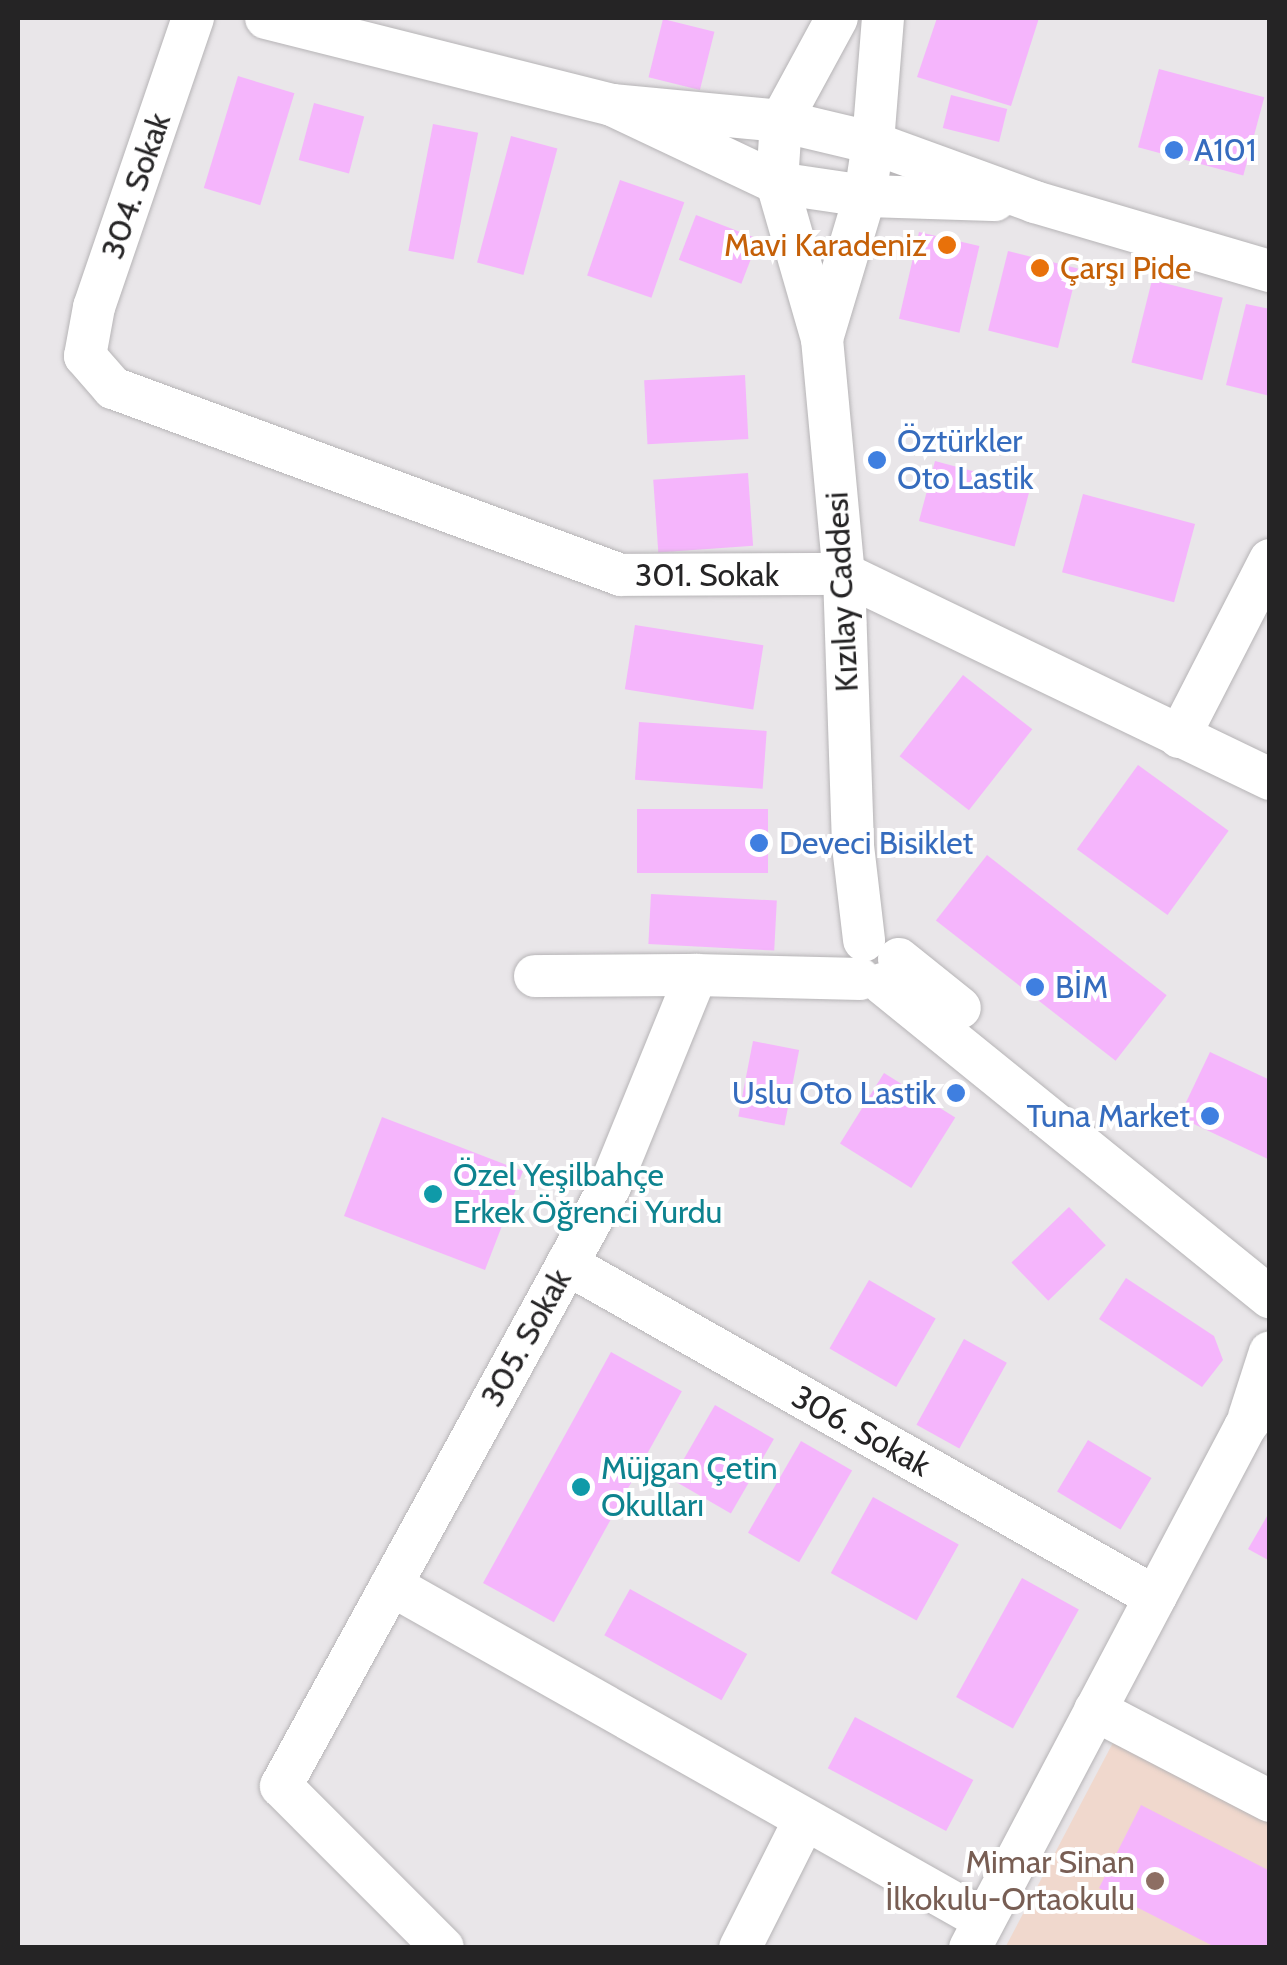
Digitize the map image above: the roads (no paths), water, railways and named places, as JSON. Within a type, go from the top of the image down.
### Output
[{"type":"street","name":"304. Sokak","points":[[86,356],[94,307],[194,18]]},
{"type":"street","points":[[266,18],[612,104],[781,120],[872,143],[1036,202],[1270,271]]},
{"type":"street","points":[[776,183],[781,120],[837,18]]},
{"type":"street","name":"Kızılay Caddesi","points":[[822,339],[865,196],[883,18]]},
{"type":"street","points":[[612,104],[776,183],[865,196],[1036,202]]},
{"type":"street","name":"Kızılay Caddesi","points":[[776,183],[822,339],[844,574],[853,846],[874,959]]},
{"type":"street","name":"301. Sokak","points":[[86,356],[112,388],[620,575],[844,574],[1270,779]]},
{"type":"street","points":[[1179,738],[1270,560]]},
{"type":"street","points":[[874,959],[1270,1297]]},
{"type":"street","points":[[535,976],[806,974],[874,959],[1270,1262]]},
{"type":"street","name":"305. Sokak","points":[[443,1948],[282,1786],[610,1186],[696,975]]},
{"type":"street","name":"306. Sokak","points":[[567,1264],[1155,1597]]},
{"type":"street","points":[[391,1585],[805,1819],[977,1934],[1258,1410],[1270,1352]]},
{"type":"street","points":[[1096,1710],[1270,1801]]},
{"type":"street","points":[[740,1948],[805,1819]]},
{"type":"place","name":"A101","points":[[1174,150]]},
{"type":"place","name":"Mavi Karadeniz","points":[[947,245]]},
{"type":"place","name":"Çarşı Pide","points":[[1040,268]]},
{"type":"place","name":"Öztürkler Oto Lastik","points":[[877,460]]},
{"type":"place","name":"Deveci Bisiklet","points":[[759,843]]},
{"type":"place","name":"BİM","points":[[1035,987]]},
{"type":"place","name":"Uslu Oto Lastik","points":[[956,1093]]},
{"type":"place","name":"Tuna Market","points":[[1210,1116]]},
{"type":"place","name":"Özel Yeşilbahçe Erkek Öğrenci Yurdu","points":[[433,1194]]},
{"type":"place","name":"Müjgan Çetin Okulları","points":[[581,1487]]},
{"type":"place","name":"Mimar Sinan İlkokulu-Ortaokulu","points":[[1155,1881]]}]
